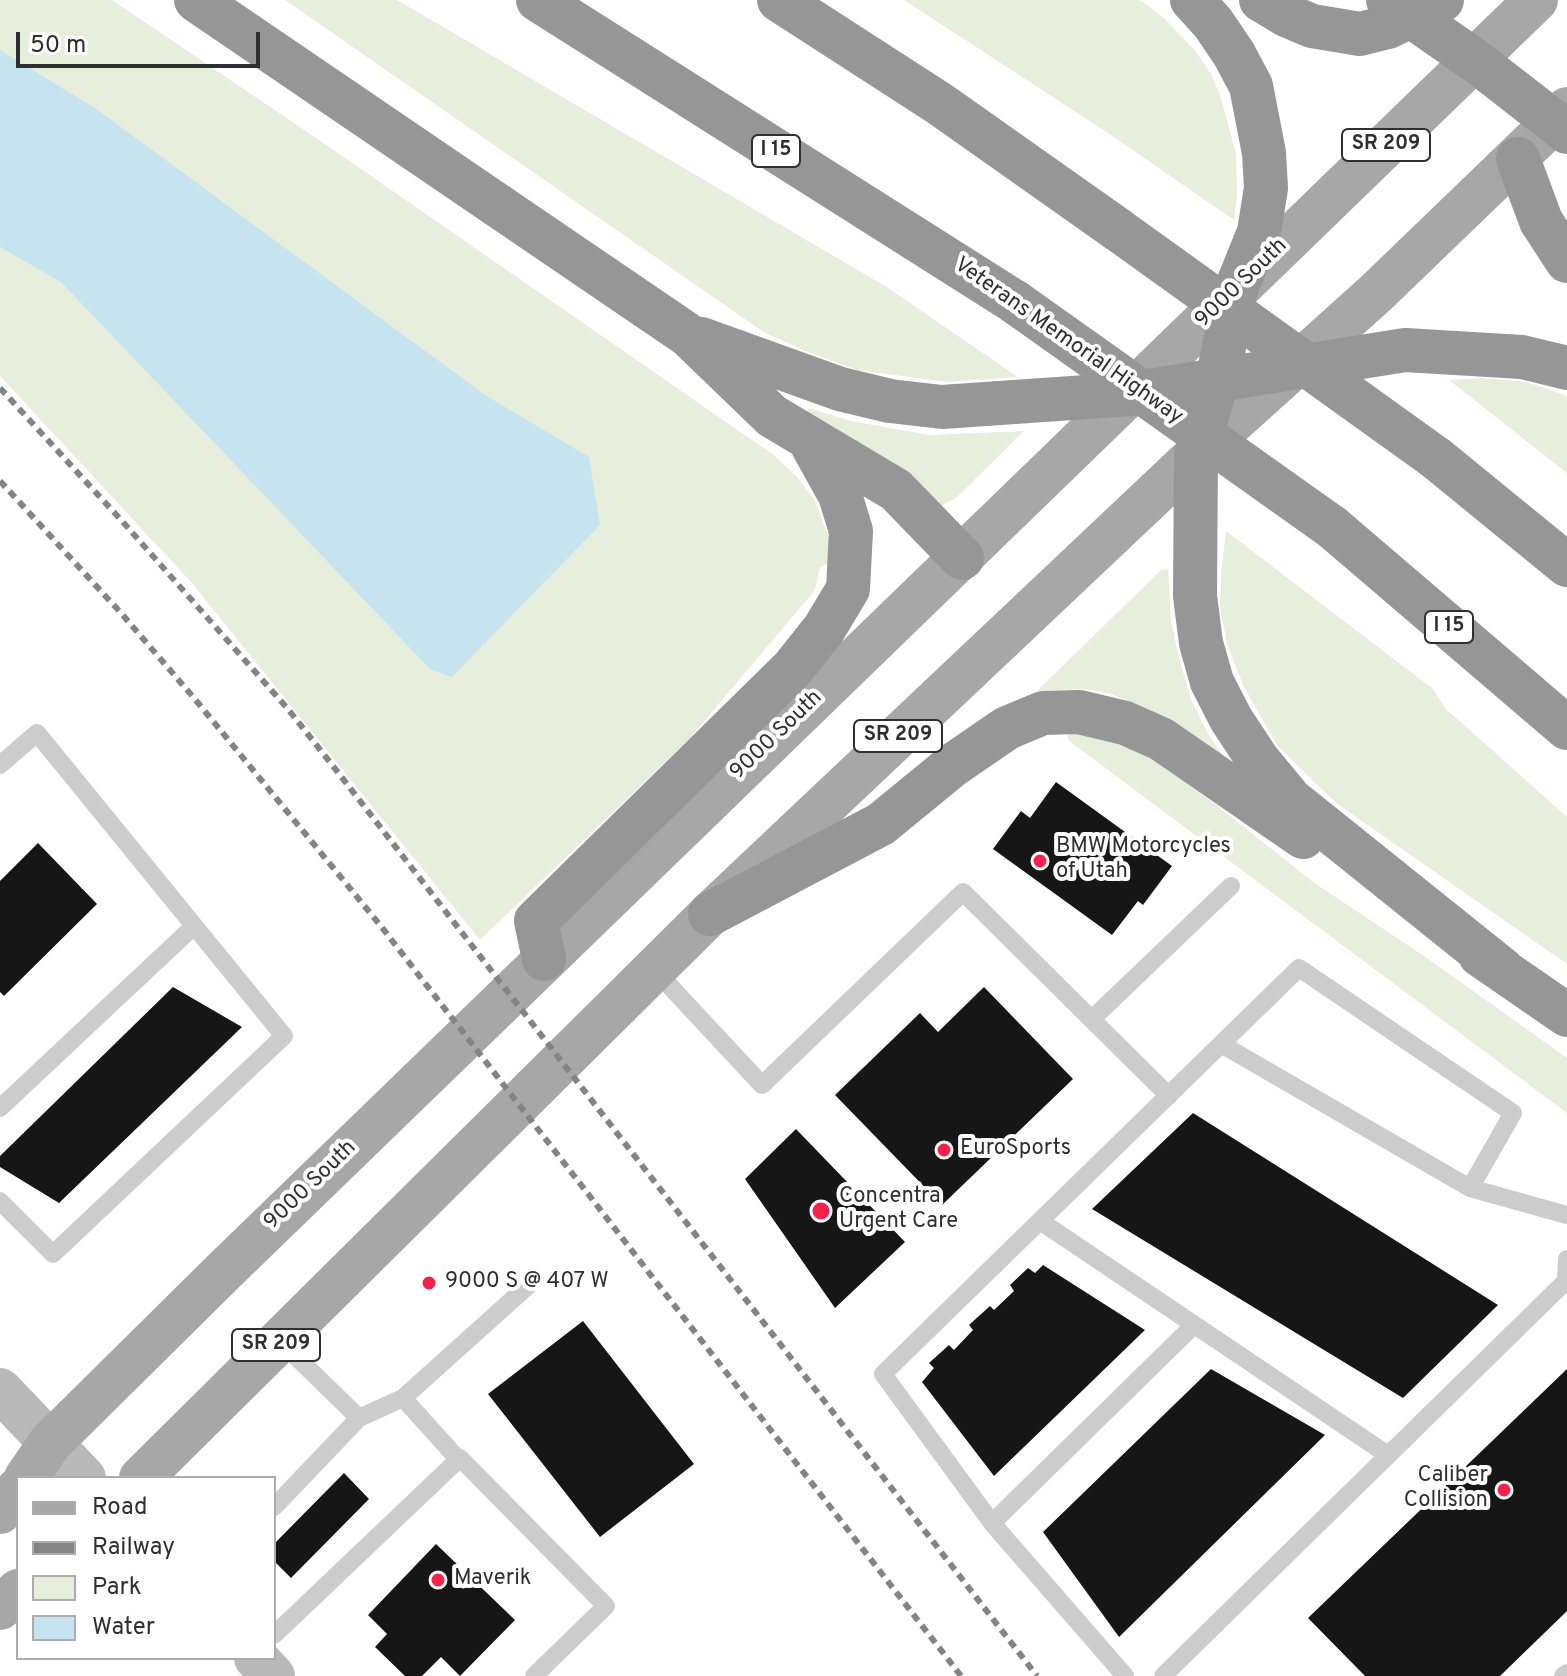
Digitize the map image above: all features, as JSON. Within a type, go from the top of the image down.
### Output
[{"type":"highway","points":[[196,0],[688,335],[772,416],[896,490],[962,558]]},
{"type":"highway","name":"Veterans Memorial Highway","points":[[538,0],[1015,302],[1332,527],[1567,728]]},
{"type":"highway","points":[[779,0],[940,104],[1117,229],[1436,458],[1567,565]]},
{"type":"highway","points":[[1192,0],[1227,43],[1251,86],[1263,143],[1266,188],[1259,232],[1236,289],[1217,381],[1196,455],[1195,596],[1201,643],[1212,682],[1231,719],[1258,760],[1291,800],[1503,970]]},
{"type":"highway","points":[[1261,0],[1312,26],[1360,34],[1388,27],[1442,0]]},
{"type":"highway","points":[[1388,0],[1477,62],[1567,132]]},
{"type":"highway","points":[[1518,159],[1541,221],[1567,261]]},
{"type":"highway","points":[[688,335],[840,389],[890,401],[942,407],[1130,394],[1405,350],[1522,357],[1567,368]]},
{"type":"highway","points":[[544,959],[536,921],[793,668],[824,629],[848,589],[851,531],[840,495],[810,441]]},
{"type":"highway","points":[[710,914],[881,824],[953,765],[1007,728],[1043,713],[1079,712],[1125,723],[1161,739],[1567,1015]]},
{"type":"main road","name":"9000 South","points":[[27,1476],[50,1443],[544,959],[1536,0]]},
{"type":"main road","name":"SR 209","points":[[143,1476],[710,914],[1196,455],[1518,159],[1567,109]]},
{"type":"main road","points":[[0,1390],[82,1476]]},
{"type":"main road","points":[[0,1512],[16,1492]]},
{"type":"main road","points":[[0,1608],[16,1593]]},
{"type":"main road","points":[[258,1660],[273,1676]]},
{"type":"lane","points":[[0,765],[37,733],[284,1036],[53,1254],[0,1201]]},
{"type":"lane","points":[[1092,1019],[1231,886]]},
{"type":"lane","points":[[654,969],[762,1085],[963,892],[1169,1096]]},
{"type":"lane","points":[[0,1108],[194,926]]},
{"type":"lane","points":[[1125,1676],[992,1523],[883,1374],[1299,968],[1513,1113],[1470,1188]]},
{"type":"lane","points":[[1221,1044],[1470,1188],[1567,1215]]},
{"type":"lane","points":[[1040,1221],[1388,1455]]},
{"type":"lane","points":[[1163,1676],[1566,1281],[1567,1259]]},
{"type":"lane","points":[[276,1505],[359,1418],[403,1398],[532,1282]]},
{"type":"lane","points":[[992,1523],[1194,1325]]},
{"type":"lane","points":[[280,1341],[359,1418]]},
{"type":"lane","points":[[403,1398],[458,1459],[606,1606],[534,1676]]},
{"type":"lane","points":[[276,1633],[458,1459]]},
{"type":"green space","points":[[0,0],[112,0],[775,456],[798,478],[815,501],[830,541],[829,563],[820,567],[815,590],[690,738],[480,940],[191,582],[0,376]]},
{"type":"green space","points":[[285,0],[397,0],[885,286],[1018,377],[947,382],[857,370],[765,333]]},
{"type":"green space","points":[[904,0],[1143,2],[1164,18],[1197,53],[1211,74],[1236,154],[1234,220],[1108,133]]},
{"type":"green space","points":[[1484,378],[1527,382],[1567,396],[1567,473],[1449,380]]},
{"type":"green space","points":[[809,408],[851,421],[929,435],[1024,431],[956,498],[940,506],[807,412]]},
{"type":"green space","points":[[1226,531],[1433,689],[1445,708],[1567,817],[1567,964],[1336,803],[1277,745],[1243,685],[1227,643],[1220,608]]},
{"type":"green space","points":[[1168,569],[1171,621],[1180,662],[1191,699],[1224,758],[1136,704],[1108,693],[1086,689],[1037,691],[1161,570]]},
{"type":"green space","points":[[1068,731],[1099,731],[1142,752],[1215,804],[1313,882],[1567,1058],[1567,1113],[1068,740]]},
{"type":"water","points":[[0,50],[95,108],[485,395],[589,457],[600,525],[452,677],[430,669],[61,282],[0,247]]},
{"type":"building","points":[[1056,782],[1172,866],[1143,905],[1138,901],[1112,935],[993,849],[1021,811],[1030,818]]},
{"type":"building","points":[[38,843],[97,904],[4,996],[0,992],[0,881]]},
{"type":"building","points":[[173,987],[242,1027],[59,1203],[0,1167],[0,1156]]},
{"type":"building","name":"EuroSports","points":[[984,987],[1073,1079],[942,1205],[835,1095],[920,1013],[938,1032]]},
{"type":"building","points":[[1193,1113],[1498,1305],[1403,1398],[1092,1209]]},
{"type":"building","name":"Concentra Urgent Care","points":[[796,1129],[905,1242],[835,1308],[745,1179]]},
{"type":"building","points":[[1043,1265],[1145,1330],[994,1476],[922,1382],[934,1368],[929,1363],[949,1345],[954,1350],[973,1330],[969,1325],[990,1306],[994,1310],[1014,1291],[1010,1285],[1028,1268],[1035,1273]]},
{"type":"building","points":[[583,1321],[694,1464],[600,1537],[488,1394]]},
{"type":"building","points":[[1211,1369],[1325,1435],[1119,1637],[1043,1532]]},
{"type":"building","name":"Caliber Collision","points":[[1567,1369],[1567,1611],[1500,1676],[1365,1676],[1308,1618]]},
{"type":"building","points":[[344,1473],[369,1499],[291,1578],[276,1563],[276,1542]]},
{"type":"building","name":"Maverik","points":[[436,1544],[515,1620],[460,1676],[441,1657],[422,1676],[405,1676],[375,1647],[387,1634],[368,1615]]},
{"type":"railway","points":[[0,388],[287,708],[1037,1676]]},
{"type":"railway","points":[[0,481],[194,698],[380,925],[961,1676]]},
{"type":"place","name":"BMW Motorcycles of Utah","points":[[1040,861]]},
{"type":"place","name":"EuroSports","points":[[944,1150]]},
{"type":"place","name":"Concentra Urgent Care","points":[[821,1211]]},
{"type":"place","name":"9000 S @ 407 W","points":[[429,1283]]},
{"type":"place","name":"Caliber Collision","points":[[1504,1490]]},
{"type":"place","name":"Maverik","points":[[438,1580]]}]
